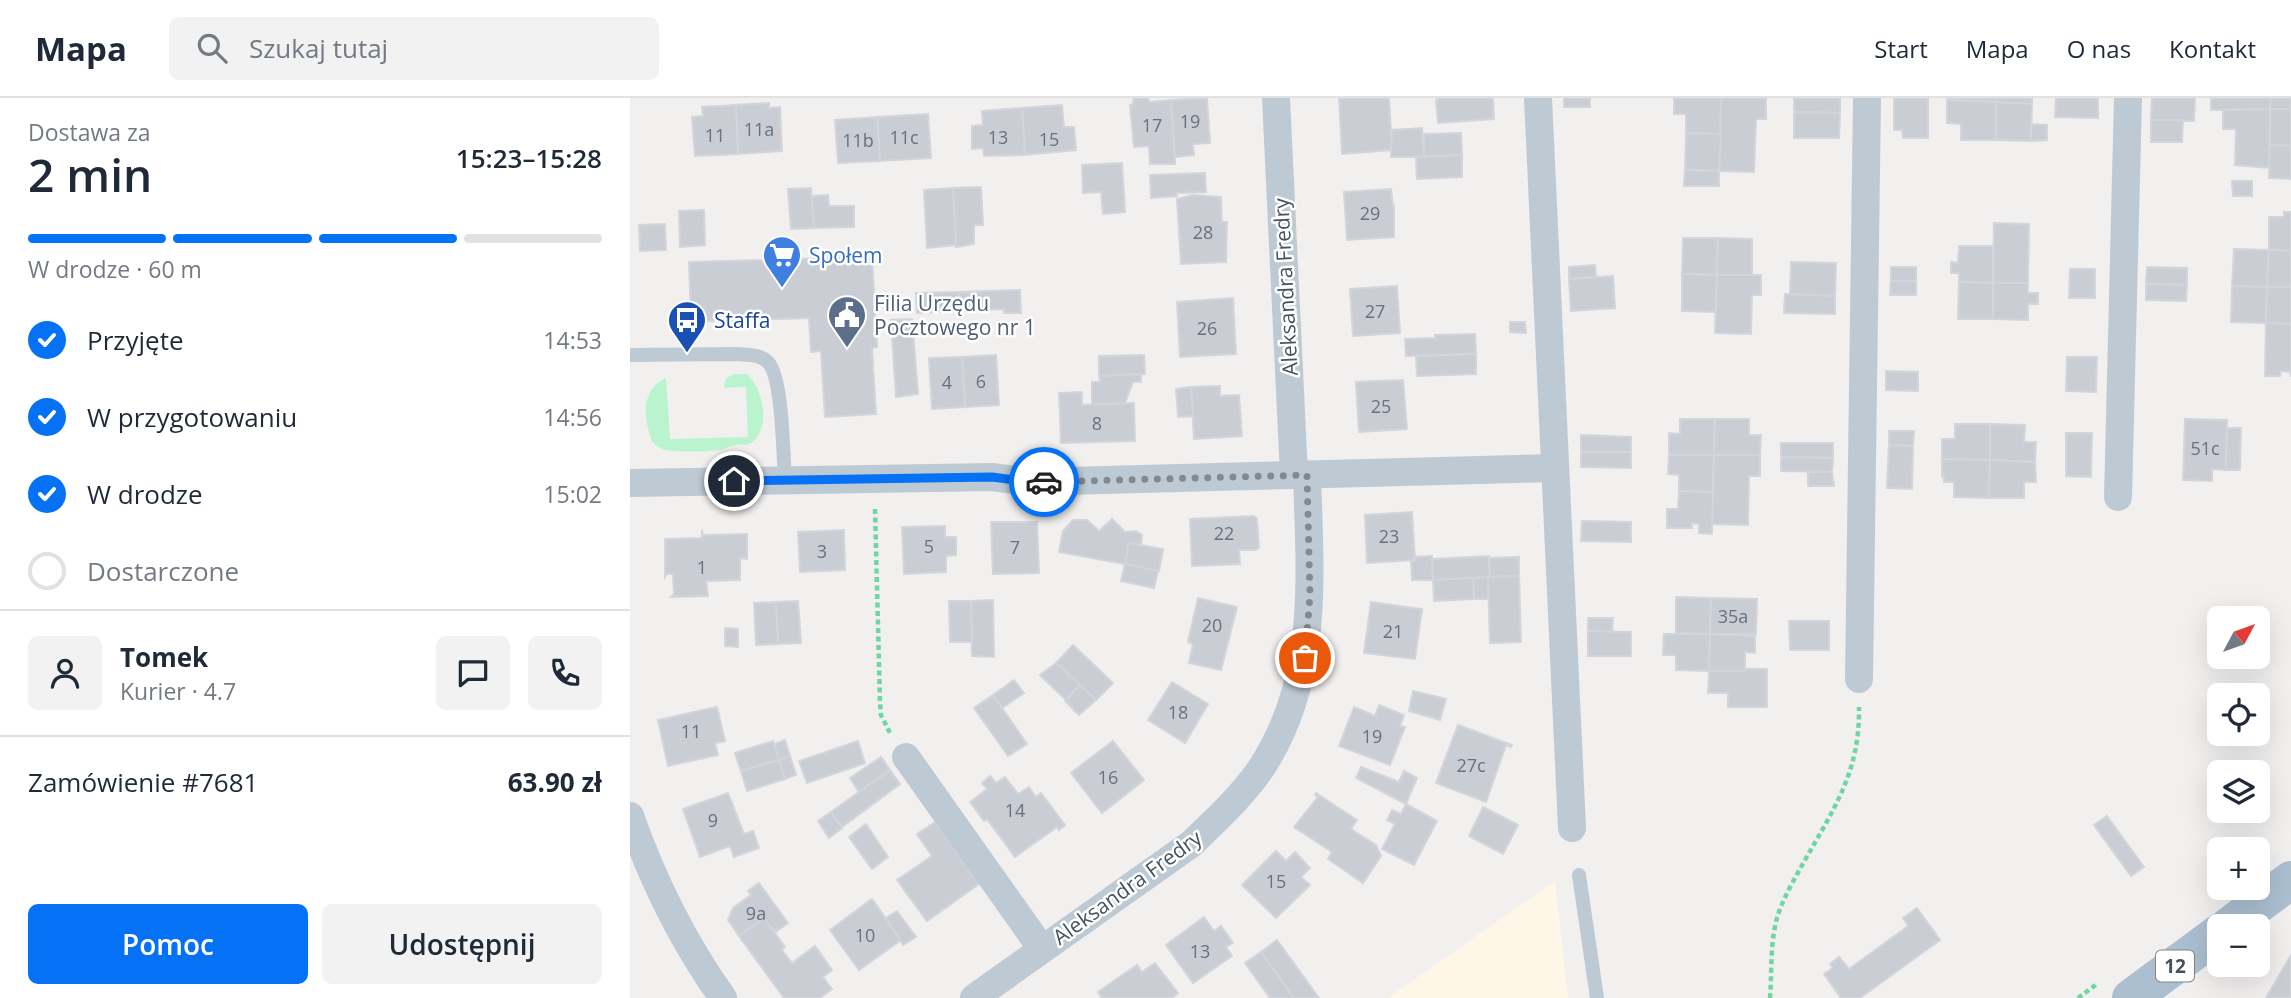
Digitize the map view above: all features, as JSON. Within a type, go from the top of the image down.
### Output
[{"type":"main road","points":[[2245,914],[2291,880]]},
{"type":"main road","name":"12","points":[[2131,998],[2207,942]]},
{"type":"street","name":"Aleksandra Fredry","points":[[974,998],[1191,845],[1221,816],[1260,770],[1290,714],[1305,658],[1310,595],[1276,98]]},
{"type":"street","points":[[1538,98],[1572,828]]},
{"type":"street","points":[[1859,678],[1867,98]]},
{"type":"street","points":[[2118,497],[2128,98]]},
{"type":"street","points":[[630,483],[992,477],[1030,482],[1555,468]]},
{"type":"street","points":[[906,757],[1042,949]]},
{"type":"street","points":[[630,816],[659,892],[700,966],[723,998]]},
{"type":"lane","points":[[630,355],[737,354],[754,355],[767,361],[775,374],[778,391],[785,480]]},
{"type":"lane","points":[[1579,875],[1597,998]]},
{"type":"path","points":[[874,478],[881,715],[906,757]]},
{"type":"path","points":[[1770,998],[1777,918],[1793,882],[1841,797],[1854,764],[1860,735],[1859,678]]},
{"type":"shaded area","points":[[1555,881],[1568,998],[1388,998]]},
{"type":"green space","points":[[735,374],[747,374],[753,380],[761,398],[761,428],[758,437],[751,443],[720,450],[685,451],[663,449],[652,441],[646,405],[652,389],[666,378],[670,439],[748,437],[746,387],[724,388],[726,378]]},
{"type":"building","points":[[1134,98],[1148,98],[1149,102],[1171,100],[1175,164],[1150,164],[1149,146],[1134,147],[1130,105],[1133,104]]},
{"type":"building","points":[[1207,98],[1210,143],[1193,144],[1194,155],[1175,157],[1171,100]]},
{"type":"building","points":[[1339,98],[1389,98],[1392,150],[1342,154]]},
{"type":"building","points":[[1493,98],[1494,119],[1438,123],[1436,100]]},
{"type":"building","points":[[1564,98],[1590,98],[1590,107],[1564,107]]},
{"type":"building","points":[[1674,98],[1721,98],[1721,134],[1686,133],[1686,114],[1674,114]]},
{"type":"building","points":[[1721,98],[1766,98],[1766,119],[1756,119],[1754,172],[1719,171]]},
{"type":"building","points":[[1794,98],[1840,98],[1840,113],[1794,112]]},
{"type":"building","points":[[1894,98],[1928,98],[1928,138],[1903,138],[1902,130],[1894,130]]},
{"type":"building","points":[[1947,98],[1997,98],[1996,102]]},
{"type":"building","points":[[1997,98],[2032,98],[2032,104],[1996,102]]},
{"type":"building","points":[[2056,98],[2098,98],[2098,118],[2055,117]]},
{"type":"building","points":[[2152,98],[2195,98],[2194,121],[2151,120]]},
{"type":"building","points":[[2211,98],[2271,98],[2270,109],[2211,110]]},
{"type":"building","points":[[2271,98],[2291,98],[2291,109],[2270,109]]},
{"type":"building","points":[[1947,100],[1996,102],[1996,140],[1961,140],[1961,124],[1947,123]]},
{"type":"building","points":[[1996,102],[2032,104],[2031,141],[1996,140]]},
{"type":"building","points":[[769,103],[769,108],[780,107],[782,151],[738,154],[736,105]]},
{"type":"building","points":[[736,105],[738,154],[695,156],[692,117],[703,116],[702,107]]},
{"type":"building","points":[[1062,105],[1064,127],[1074,127],[1076,150],[1025,155],[1022,108]]},
{"type":"building","points":[[1022,108],[1025,155],[984,156],[983,148],[972,149],[972,126],[983,125],[982,111]]},
{"type":"building","points":[[2270,109],[2269,168],[2235,165],[2236,129],[2223,129],[2223,110]]},
{"type":"building","points":[[2270,109],[2291,109],[2291,146],[2270,145]]},
{"type":"building","points":[[1794,112],[1840,113],[1839,138],[1794,138]]},
{"type":"building","points":[[928,114],[931,158],[880,161],[877,117]]},
{"type":"building","points":[[877,117],[880,161],[838,163],[835,120]]},
{"type":"building","points":[[2151,120],[2183,120],[2182,142],[2151,142]]},
{"type":"building","points":[[2031,124],[2047,125],[2047,140],[2031,141]]},
{"type":"building","points":[[1422,128],[1424,157],[1391,157],[1392,130]]},
{"type":"building","points":[[1461,133],[1462,155],[1424,157],[1424,134]]},
{"type":"building","points":[[1686,133],[1721,134],[1719,171],[1685,170]]},
{"type":"building","points":[[2270,145],[2291,146],[2291,179],[2269,178]]},
{"type":"building","points":[[1462,155],[1462,177],[1417,179],[1416,157]]},
{"type":"building","points":[[1122,163],[1125,212],[1103,214],[1101,192],[1083,193],[1082,165]]},
{"type":"building","points":[[1685,170],[1719,171],[1719,186],[1684,186]]},
{"type":"building","points":[[1205,173],[1206,192],[1176,193],[1177,196],[1151,198],[1150,175]]},
{"type":"building","points":[[2232,181],[2252,181],[2252,196],[2233,196]]},
{"type":"building","points":[[981,187],[983,225],[974,225],[974,244],[956,247],[953,188]]},
{"type":"building","points":[[811,188],[814,228],[791,229],[788,189]]},
{"type":"building","points":[[953,188],[956,245],[927,248],[924,190]]},
{"type":"building","points":[[1391,189],[1394,237],[1347,240],[1344,192]]},
{"type":"building","points":[[828,195],[829,206],[854,206],[854,227],[814,228],[812,196]]},
{"type":"building","points":[[1193,195],[1221,197],[1222,222],[1227,222],[1226,262],[1181,264],[1177,199]]},
{"type":"building","points":[[704,210],[705,245],[680,247],[679,211]]},
{"type":"building","points":[[2284,212],[2291,212],[2291,251],[2269,250],[2269,217],[2284,217]]},
{"type":"building","points":[[1994,223],[2029,224],[2028,283],[1993,283]]},
{"type":"building","points":[[665,224],[666,250],[640,251],[639,225]]},
{"type":"building","points":[[1683,238],[1718,238],[1717,275],[1682,274]]},
{"type":"building","points":[[1718,238],[1752,239],[1752,275],[1717,275]]},
{"type":"building","points":[[1959,246],[1993,246],[1993,283],[1959,282],[1959,273],[1951,273],[1951,262],[1958,263]]},
{"type":"building","points":[[2234,249],[2269,250],[2267,287],[2232,286]]},
{"type":"building","points":[[2269,250],[2291,251],[2291,287],[2267,287]]},
{"type":"building","points":[[872,257],[877,347],[872,348],[876,414],[825,417],[821,351],[811,352],[809,318],[707,321],[706,316],[691,316],[689,262]]},
{"type":"building","points":[[1791,262],[1836,263],[1835,296],[1790,294]]},
{"type":"building","points":[[1595,265],[1596,277],[1569,279],[1569,267]]},
{"type":"building","points":[[1891,267],[1916,267],[1916,281],[1891,281]]},
{"type":"building","points":[[2147,267],[2187,268],[2187,285],[2146,284]]},
{"type":"building","points":[[2070,269],[2095,269],[2095,298],[2069,298]]},
{"type":"building","points":[[1682,274],[1717,275],[1716,312],[1682,311]]},
{"type":"building","points":[[1717,275],[1761,275],[1761,295],[1752,295],[1751,334],[1715,333]]},
{"type":"building","points":[[1613,276],[1615,308],[1571,311],[1569,279]]},
{"type":"building","points":[[1891,281],[1916,281],[1916,295],[1890,295]]},
{"type":"building","points":[[1959,282],[1993,283],[1993,319],[1958,319]]},
{"type":"building","points":[[1993,283],[2028,283],[2028,293],[2038,293],[2038,304],[2028,304],[2028,320],[1993,319]]},
{"type":"building","points":[[2146,284],[2187,285],[2186,301],[2146,300]]},
{"type":"building","points":[[1397,286],[1400,333],[1353,336],[1350,289]]},
{"type":"building","points":[[2232,286],[2267,287],[2266,323],[2231,322]]},
{"type":"building","points":[[2267,287],[2291,287],[2291,324],[2266,323]]},
{"type":"building","points":[[1020,290],[1021,313],[1004,313],[1004,309],[960,311],[959,292]]},
{"type":"building","points":[[959,292],[960,311],[917,313],[916,293]]},
{"type":"building","points":[[1785,294],[1835,296],[1835,314],[1784,313]]},
{"type":"building","points":[[1233,298],[1236,354],[1180,357],[1177,302]]},
{"type":"building","points":[[912,319],[918,394],[896,397],[891,320]]},
{"type":"building","points":[[1510,322],[1525,322],[1526,333],[1510,332]]},
{"type":"building","points":[[2266,323],[2291,324],[2291,377],[2290,372],[2281,371],[2280,376],[2265,376]]},
{"type":"building","points":[[1475,334],[1476,354],[1406,356],[1405,339]]},
{"type":"building","points":[[1476,354],[1476,374],[1417,376],[1416,356]]},
{"type":"building","points":[[996,355],[999,405],[965,407],[962,357]]},
{"type":"building","points":[[1144,355],[1145,374],[1099,376],[1099,356]]},
{"type":"building","points":[[962,357],[965,407],[932,409],[929,358]]},
{"type":"building","points":[[2067,357],[2097,357],[2096,392],[2066,391]]},
{"type":"building","points":[[1886,371],[1918,372],[1918,391],[1886,390]]},
{"type":"building","points":[[1141,374],[1141,382],[1133,382],[1125,403],[1092,404],[1092,382],[1100,382],[1099,376]]},
{"type":"building","points":[[1403,380],[1407,429],[1359,432],[1356,382]]},
{"type":"building","points":[[1220,386],[1220,396],[1239,395],[1242,436],[1194,439],[1191,387]]},
{"type":"building","points":[[1191,387],[1193,416],[1178,417],[1176,389]]},
{"type":"building","points":[[1082,392],[1082,405],[1134,403],[1135,441],[1061,443],[1059,393]]},
{"type":"building","points":[[1680,419],[1715,419],[1714,455],[1669,455],[1669,433],[1680,434]]},
{"type":"building","points":[[1715,419],[1749,419],[1749,435],[1761,435],[1760,455],[1714,455]]},
{"type":"building","points":[[2185,419],[2227,420],[2226,470],[2212,469],[2212,481],[2183,480]]},
{"type":"building","points":[[1955,424],[1990,424],[1990,460],[1942,459],[1942,439],[1955,439]]},
{"type":"building","points":[[1990,424],[2025,425],[2024,442],[2036,442],[2035,462],[1990,460]]},
{"type":"building","points":[[2227,428],[2241,428],[2240,470],[2226,470]]},
{"type":"building","points":[[1889,431],[1914,431],[1913,446],[1889,445]]},
{"type":"building","points":[[2066,433],[2092,433],[2091,477],[2066,476]]},
{"type":"building","points":[[1581,435],[1631,437],[1631,452],[1581,452]]},
{"type":"building","points":[[1781,443],[1833,443],[1833,458],[1781,457]]},
{"type":"building","points":[[1889,445],[1913,446],[1912,489],[1887,488]]},
{"type":"building","points":[[1581,452],[1631,452],[1631,468],[1581,467]]},
{"type":"building","points":[[1669,455],[1714,455],[1713,492],[1679,491],[1679,475],[1668,474]]},
{"type":"building","points":[[1714,455],[1760,455],[1760,476],[1749,476],[1748,525],[1712,524]]},
{"type":"building","points":[[1781,457],[1833,458],[1832,472],[1781,471]]},
{"type":"building","points":[[1942,459],[1990,460],[1989,498],[1954,497],[1954,482],[1944,482],[1942,477]]},
{"type":"building","points":[[1990,460],[2035,462],[2036,482],[2024,482],[2024,498],[1989,498]]},
{"type":"building","points":[[1808,472],[1832,472],[1834,486],[1808,486]]},
{"type":"building","points":[[1679,491],[1713,492],[1712,534],[1699,533],[1699,524],[1692,523],[1692,528],[1667,528],[1667,509],[1678,509]]},
{"type":"building","points":[[1412,512],[1415,560],[1367,563],[1365,515]]},
{"type":"building","points":[[1254,516],[1257,519],[1259,547],[1256,550],[1239,550],[1240,564],[1192,566],[1190,519]]},
{"type":"building","points":[[1112,519],[1125,532],[1136,531],[1142,535],[1141,545],[1129,543],[1125,564],[1059,552],[1063,531],[1073,520],[1087,520],[1099,531]]},
{"type":"building","points":[[1582,521],[1631,522],[1631,542],[1581,541]]},
{"type":"building","points":[[991,522],[1037,522],[1039,573],[993,574]]},
{"type":"building","points":[[945,526],[945,537],[956,537],[956,555],[946,556],[946,572],[904,574],[902,527]]},
{"type":"building","points":[[702,530],[703,535],[747,534],[747,559],[740,558],[740,580],[706,581],[708,596],[671,597],[674,594],[673,574],[667,574],[665,577],[665,539],[702,538]]},
{"type":"building","points":[[844,530],[845,570],[800,572],[798,532]]},
{"type":"building","points":[[1129,543],[1163,549],[1159,571],[1125,564]]},
{"type":"building","points":[[1432,556],[1433,580],[1412,580],[1411,561],[1415,560],[1414,557]]},
{"type":"building","points":[[1489,556],[1490,577],[1433,580],[1432,559]]},
{"type":"building","points":[[1519,557],[1519,576],[1490,577],[1489,558]]},
{"type":"building","points":[[1125,564],[1158,571],[1154,588],[1121,581]]},
{"type":"building","points":[[1519,576],[1521,642],[1490,643],[1488,577]]},
{"type":"building","points":[[1488,577],[1488,599],[1474,599],[1473,578]]},
{"type":"building","points":[[1473,578],[1474,599],[1434,601],[1433,580]]},
{"type":"building","points":[[1676,597],[1711,598],[1710,634],[1676,633]]},
{"type":"building","points":[[1198,598],[1237,607],[1221,670],[1189,663],[1193,644],[1188,642]]},
{"type":"building","points":[[1711,598],[1757,599],[1756,634],[1710,634]]},
{"type":"building","points":[[993,600],[994,657],[972,656],[971,601]]},
{"type":"building","points":[[798,601],[801,643],[778,644],[776,602]]},
{"type":"building","points":[[949,601],[971,601],[972,642],[950,642]]},
{"type":"building","points":[[776,602],[778,644],[756,645],[754,603]]},
{"type":"building","points":[[1371,602],[1422,609],[1415,659],[1364,653]]},
{"type":"building","points":[[1588,618],[1613,618],[1612,632],[1588,631]]},
{"type":"building","points":[[1789,621],[1829,621],[1829,650],[1790,650]]},
{"type":"building","points":[[725,628],[738,629],[738,647],[725,646]]},
{"type":"building","points":[[1588,631],[1631,632],[1631,656],[1588,656]]},
{"type":"building","points":[[1664,634],[1710,634],[1709,671],[1676,670],[1676,655],[1663,655]]},
{"type":"building","points":[[1710,634],[1755,636],[1755,653],[1745,652],[1745,671],[1709,671]]},
{"type":"building","points":[[1073,645],[1113,683],[1096,700],[1056,663]]},
{"type":"building","points":[[1056,663],[1080,685],[1066,700],[1040,675]]},
{"type":"building","points":[[1767,669],[1767,707],[1728,707],[1728,693],[1708,693],[1709,671]]},
{"type":"building","points":[[1014,680],[1024,693],[1002,708],[993,695]]},
{"type":"building","points":[[1172,682],[1208,704],[1185,743],[1148,720]]},
{"type":"building","points":[[1080,685],[1096,700],[1079,715],[1065,701]]},
{"type":"building","points":[[1413,691],[1446,699],[1440,720],[1409,711]]},
{"type":"building","points":[[993,695],[1027,744],[1008,756],[974,708]]},
{"type":"building","points":[[1379,705],[1404,715],[1400,726],[1405,727],[1390,765],[1339,746],[1354,707],[1375,716]]},
{"type":"building","points":[[717,707],[725,741],[715,743],[718,755],[668,766],[658,720]]},
{"type":"building","points":[[1458,725],[1512,745],[1506,745],[1486,802],[1436,783]]},
{"type":"building","points":[[785,740],[790,756],[779,760],[774,744]]},
{"type":"building","points":[[773,741],[779,760],[741,771],[735,753]]},
{"type":"building","points":[[858,741],[865,763],[807,783],[799,761]]},
{"type":"building","points":[[1113,741],[1144,780],[1102,813],[1071,773]]},
{"type":"building","points":[[790,756],[796,775],[785,779],[779,760]]},
{"type":"building","points":[[881,757],[890,770],[859,792],[850,778]]},
{"type":"building","points":[[779,760],[785,779],[747,791],[741,771]]},
{"type":"building","points":[[1361,767],[1399,782],[1404,771],[1417,778],[1406,804],[1356,778]]},
{"type":"building","points":[[890,770],[900,784],[842,827],[831,812]]},
{"type":"building","points":[[990,776],[996,783],[1005,777],[1018,794],[1029,787],[1036,797],[1041,793],[1065,825],[1059,830],[1057,827],[1015,857],[987,819],[984,821],[970,802],[987,789],[982,783]]},
{"type":"building","points":[[728,793],[744,834],[753,831],[759,848],[734,857],[730,846],[700,857],[683,809]]},
{"type":"building","points":[[1316,793],[1357,820],[1351,829],[1376,845],[1381,856],[1363,883],[1328,859],[1332,852],[1294,827],[1318,797]]},
{"type":"building","points":[[1406,804],[1437,821],[1414,865],[1382,849],[1395,824],[1387,820],[1392,810],[1401,814]]},
{"type":"building","points":[[1483,807],[1518,825],[1503,854],[1469,836]]},
{"type":"building","points":[[831,812],[842,828],[829,838],[818,821]]},
{"type":"building","points":[[2107,816],[2144,867],[2131,876],[2094,825]]},
{"type":"building","points":[[935,822],[979,884],[927,921],[897,880],[932,856],[917,834]]},
{"type":"building","points":[[866,824],[888,857],[872,869],[849,837]]},
{"type":"building","points":[[1276,851],[1286,861],[1295,852],[1310,868],[1301,877],[1310,885],[1276,918],[1242,885]]},
{"type":"building","points":[[759,883],[788,923],[774,933],[764,918],[739,936],[728,920],[733,908],[751,895],[748,891]]},
{"type":"building","points":[[872,899],[901,940],[859,970],[830,930]]},
{"type":"building","points":[[1917,908],[1940,940],[1860,998],[1841,998],[1824,974],[1833,968],[1830,964],[1839,957],[1849,969],[1908,926],[1903,918]]},
{"type":"building","points":[[897,911],[916,937],[903,945],[886,918]]},
{"type":"building","points":[[1204,917],[1214,931],[1221,926],[1233,943],[1226,947],[1232,956],[1193,983],[1166,945]]},
{"type":"building","points":[[764,918],[785,947],[782,950],[792,963],[815,946],[832,970],[823,977],[832,989],[820,998],[784,998],[739,936]]},
{"type":"building","points":[[1277,940],[1319,998],[1294,998],[1261,952]]},
{"type":"building","points":[[1261,952],[1294,998],[1270,998],[1245,963]]},
{"type":"building","points":[[2291,955],[2291,998],[2266,998]]},
{"type":"building","points":[[1155,963],[1178,993],[1172,998],[1102,998],[1098,992],[1137,965],[1142,972]]},
{"type":"way so far","points":[[1044,482],[1307,475],[1310,595],[1305,658]]},
{"type":"place","name":"Społem","points":[[782,289]]},
{"type":"place","name":"Filia Urzędu Pocztowego nr 1","points":[[847,349]]},
{"type":"place","name":"Staffa","points":[[687,354]]},
{"type":"route","points":[[734,481],[992,477],[1044,482]]}]
